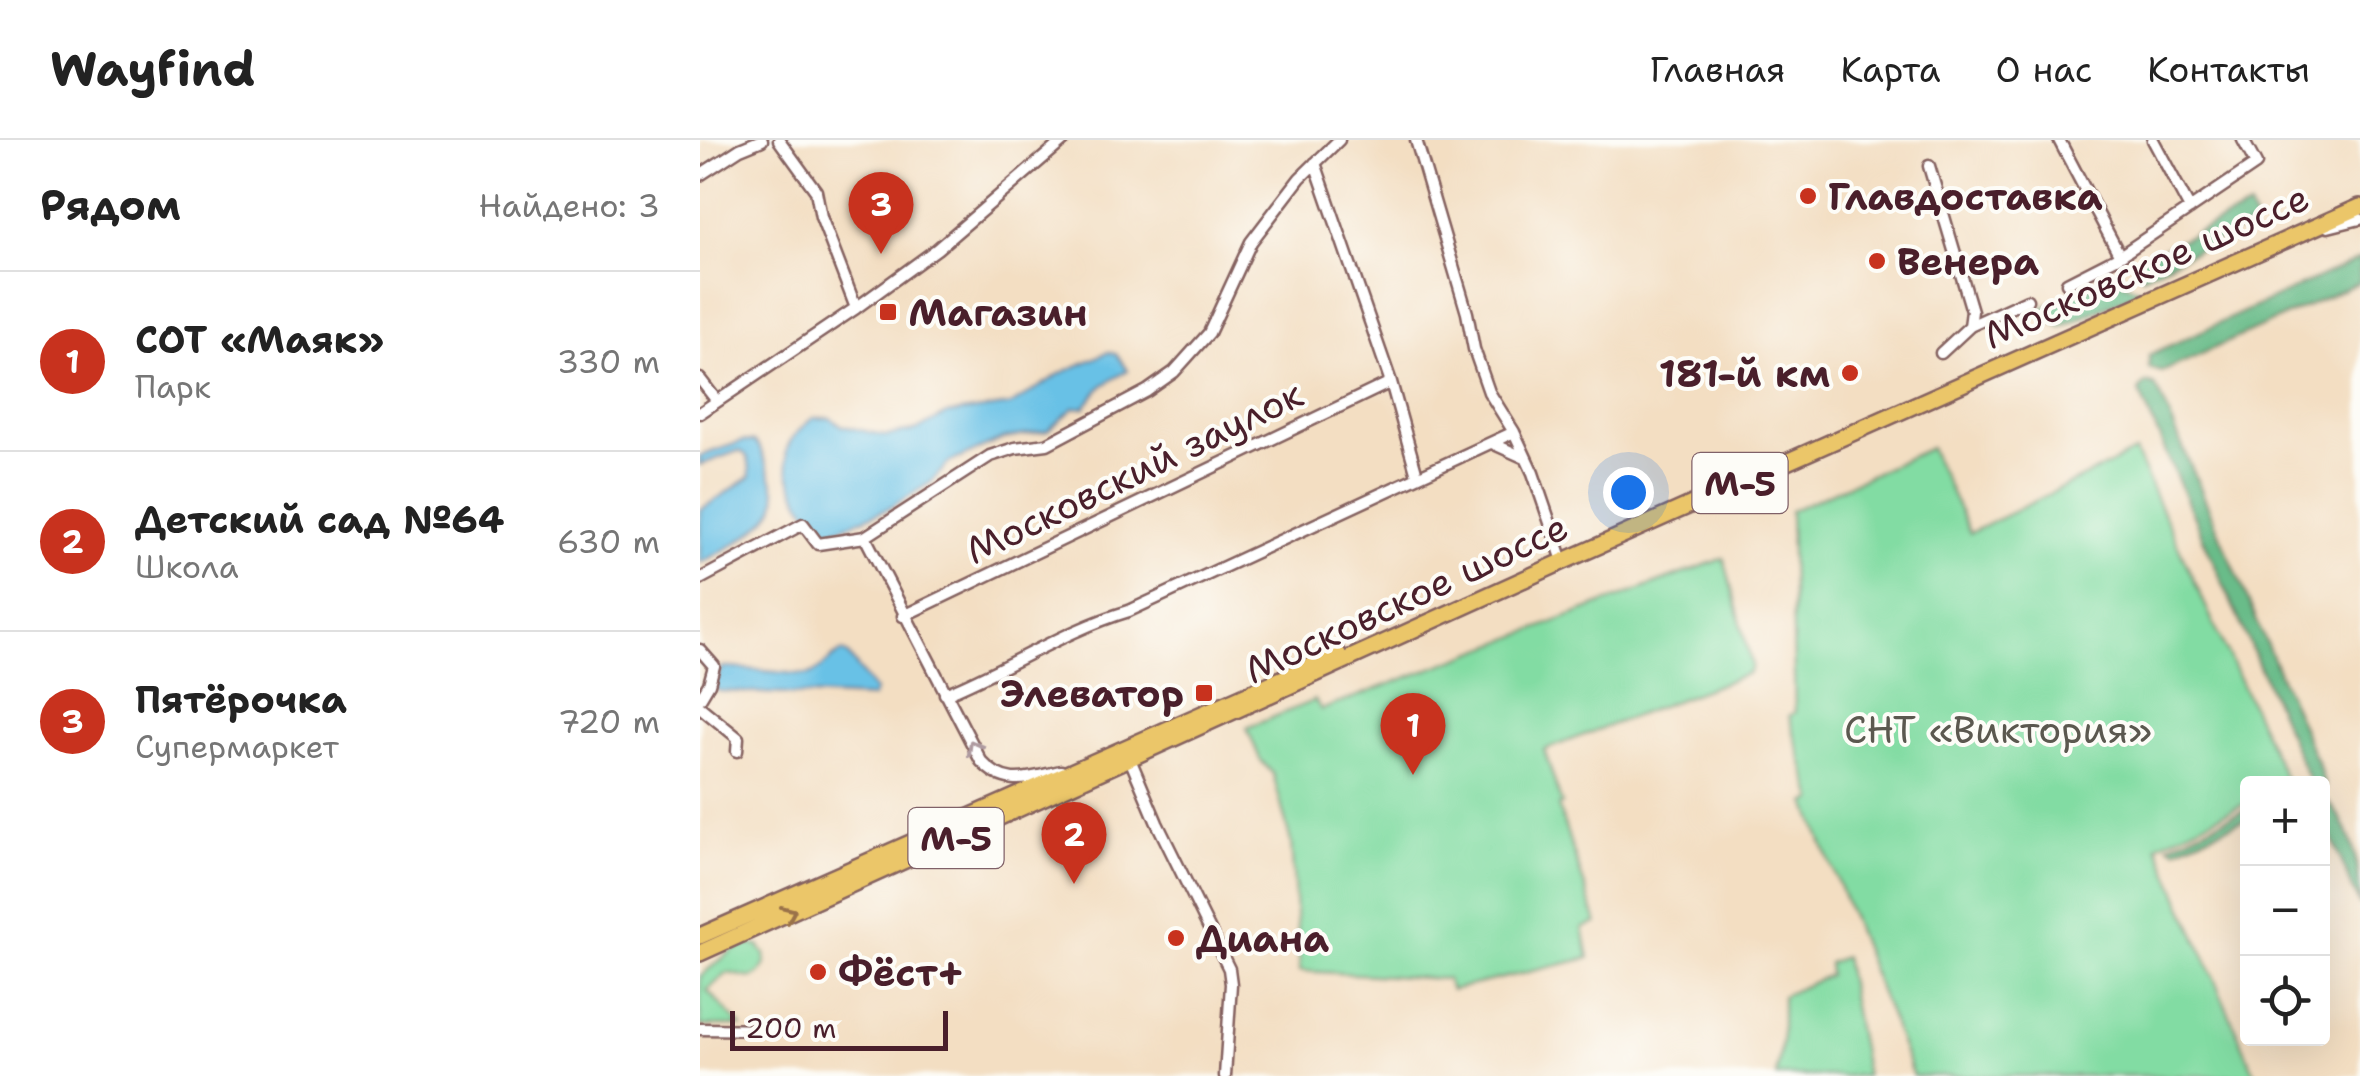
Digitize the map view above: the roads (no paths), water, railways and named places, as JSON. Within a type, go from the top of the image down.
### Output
[{"type":"highway","name":"Московское шоссе","points":[[700,936],[2360,199]]},
{"type":"highway","name":"Московское шоссе","points":[[700,954],[1562,562],[2360,206]]},
{"type":"street","points":[[700,175],[762,140]]},
{"type":"street","points":[[779,140],[816,191],[821,217],[856,308]]},
{"type":"street","points":[[700,413],[937,249],[1064,140]]},
{"type":"street","points":[[700,580],[803,524],[818,544],[865,537],[990,456],[1047,444],[1146,392],[1174,372],[1209,333],[1251,242],[1315,162],[1338,140]]},
{"type":"street","points":[[1416,140],[1489,392],[1527,459],[1561,555]]},
{"type":"street","points":[[2059,140],[2120,256]]},
{"type":"street","points":[[2153,140],[2190,209]]},
{"type":"street","points":[[2067,282],[2120,256],[2256,164],[2244,140]]},
{"type":"street","points":[[1315,162],[1390,382],[1416,475]]},
{"type":"street","points":[[1929,166],[1972,310],[1970,326]]},
{"type":"street","points":[[2294,236],[2360,219]]},
{"type":"street","points":[[1941,352],[1970,326],[2026,300]]},
{"type":"street","points":[[700,379],[717,401]]},
{"type":"street","name":"Московский заулок","points":[[903,616],[1390,382]]},
{"type":"street","points":[[945,694],[992,675],[1096,621],[1130,611],[1514,432]]},
{"type":"street","points":[[1494,444],[1527,459]]},
{"type":"street","points":[[865,537],[981,762],[1006,780],[1088,765]]},
{"type":"street","points":[[700,650],[714,666],[700,699]]},
{"type":"street","points":[[700,707],[738,738],[737,752]]},
{"type":"street","points":[[1130,759],[1156,823],[1228,968],[1232,984],[1224,1076]]},
{"type":"street","points":[[700,1029],[779,1030]]},
{"type":"water","points":[[1108,352],[1116,354],[1128,370],[1102,386],[1085,407],[1074,408],[1047,431],[1003,439],[950,462],[930,483],[890,508],[830,532],[805,508],[792,483],[787,449],[813,418],[830,418],[843,426],[886,436],[917,430],[947,414],[1011,405],[1061,373]]},
{"type":"water","points":[[743,441],[755,442],[760,448],[775,489],[775,506],[760,526],[700,563],[700,510],[750,477],[742,452],[700,465],[700,456]]},
{"type":"water","points":[[843,652],[875,691],[872,698],[719,691],[714,687],[722,667],[809,675]]},
{"type":"place","name":"Главдоставка","points":[[1808,196]]},
{"type":"place","name":"Пятёрочка","points":[[881,254]]},
{"type":"place","name":"Венера","points":[[1877,261]]},
{"type":"place","name":"Магазин","points":[[888,312]]},
{"type":"place","name":"181-й км","points":[[1850,373]]},
{"type":"place","name":"Элеватор","points":[[1204,693]]},
{"type":"place","name":"СОТ «Маяк»","points":[[1413,775]]},
{"type":"place","name":"Детский сад №64","points":[[1074,884]]},
{"type":"place","name":"Диана","points":[[1176,938]]},
{"type":"place","name":"Фёст+","points":[[818,972]]},
{"type":"park label","name":"СНТ «Виктория»","points":[[1998,729]]}]
